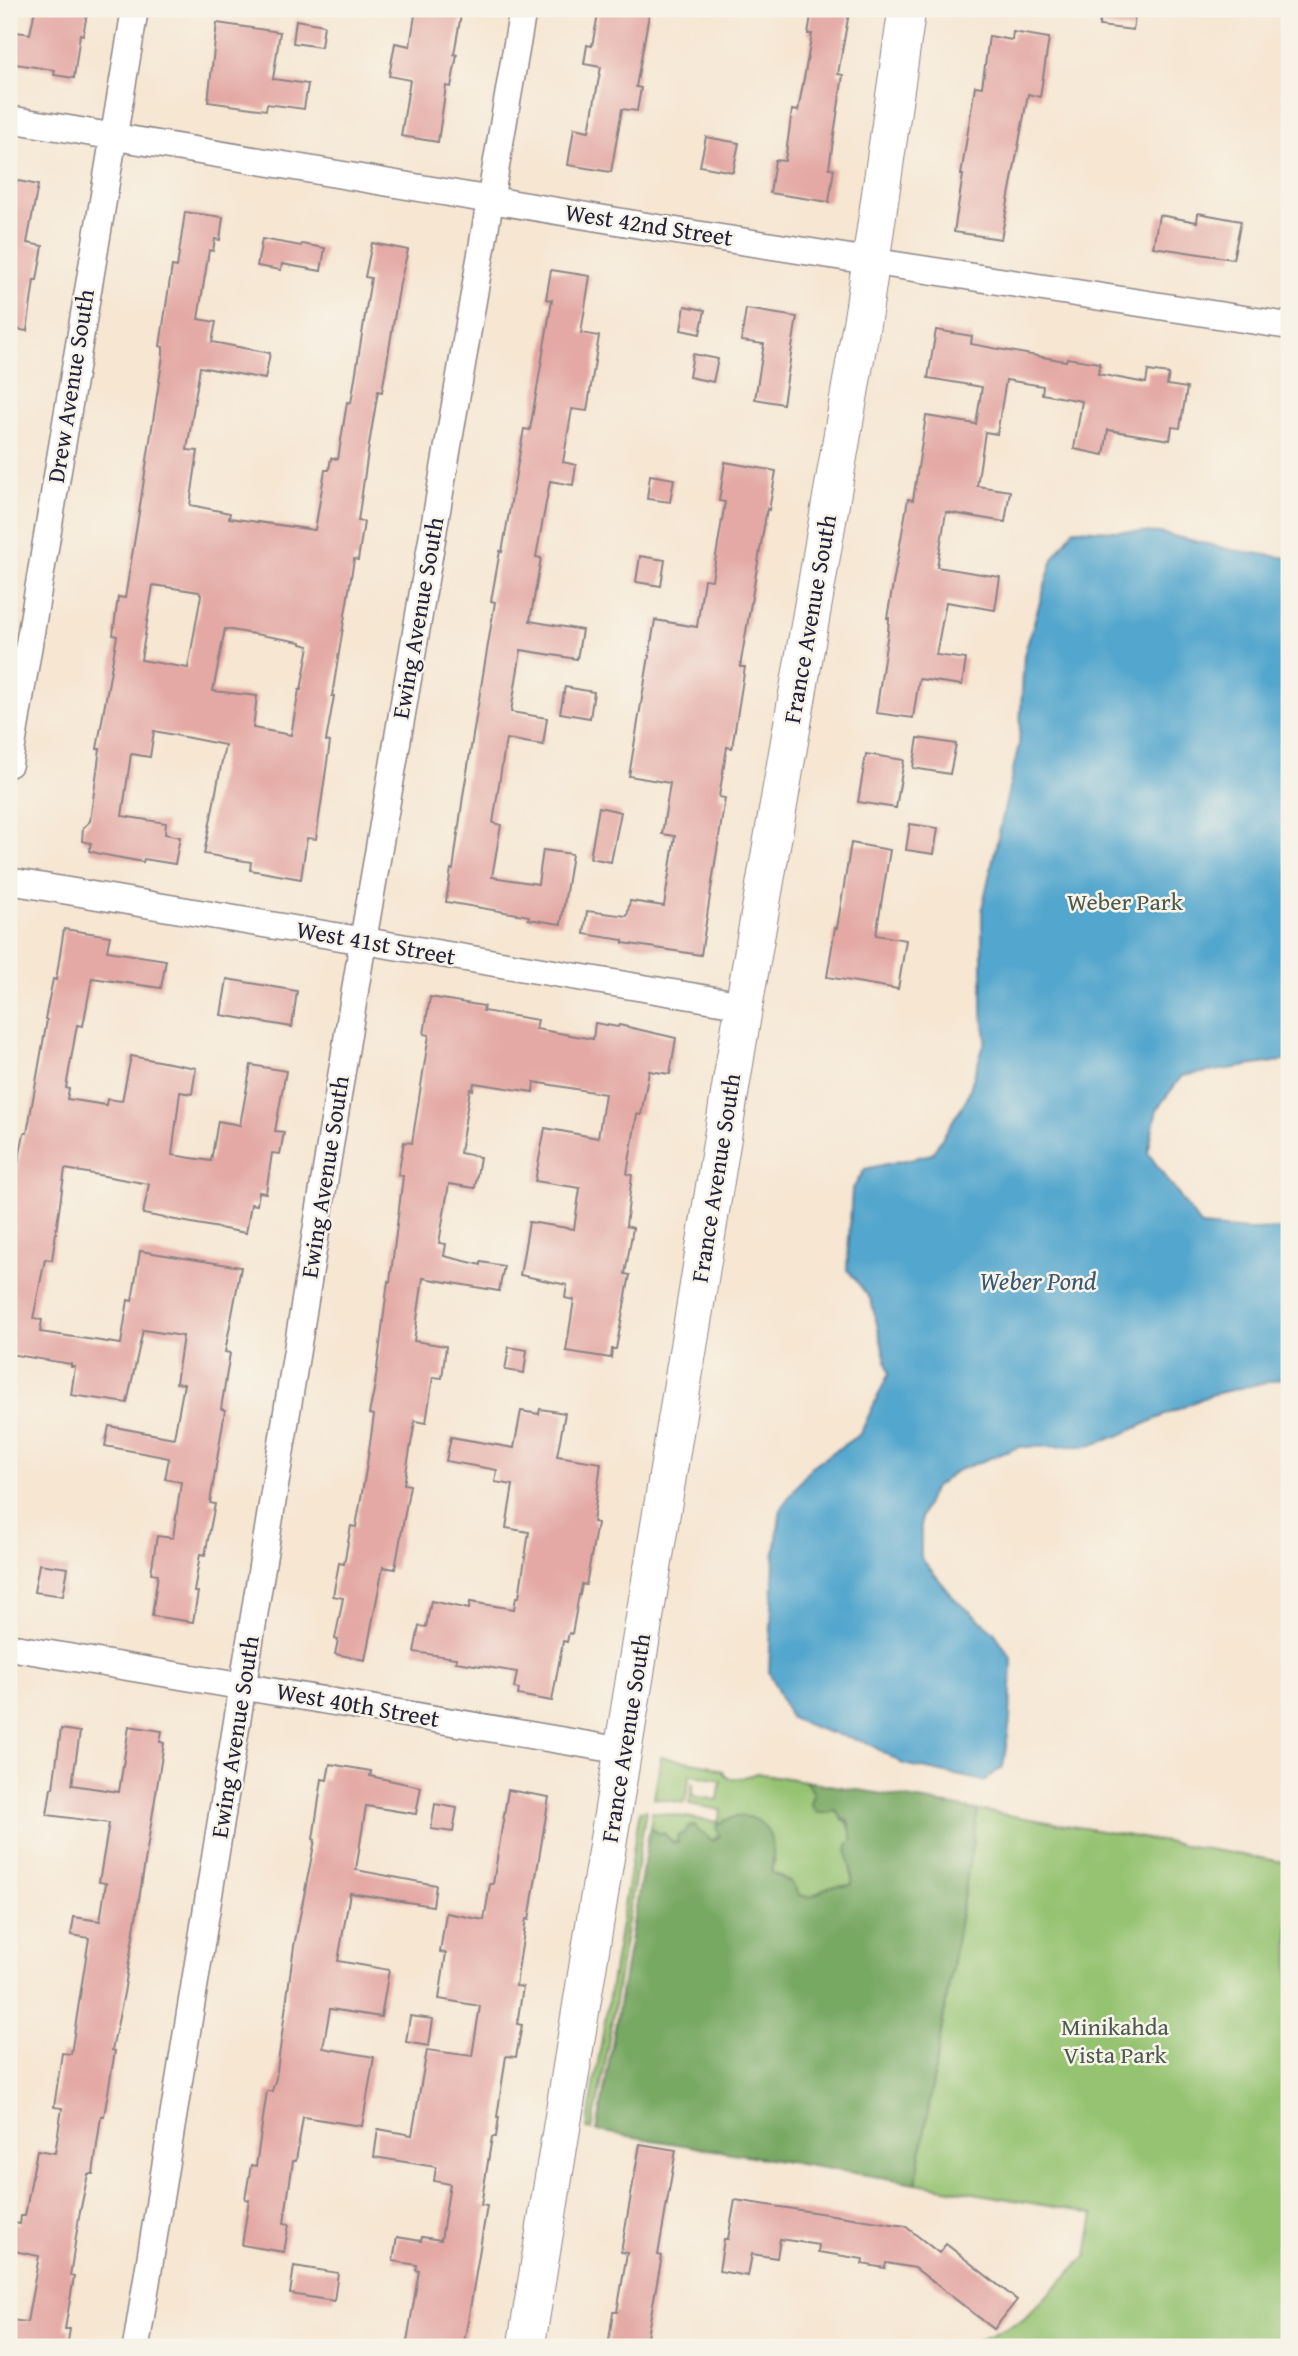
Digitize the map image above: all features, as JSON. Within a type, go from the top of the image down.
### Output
[{"type":"main road","name":"France Avenue South","points":[[526,2347],[744,1005],[870,261],[907,9]]},
{"type":"street","name":"Drew Avenue South","points":[[9,764],[135,9]]},
{"type":"street","name":"Ewing Avenue South","points":[[136,2347],[363,941],[523,9]]},
{"type":"street","name":"West 42nd Street","points":[[9,119],[870,261],[1289,326]]},
{"type":"street","name":"West 41st Street","points":[[9,881],[744,1005]]},
{"type":"street","name":"West 40th Street","points":[[9,1647],[624,1751]]},
{"type":"green space","points":[[661,1757],[709,1765],[723,1771],[729,1778],[741,1778],[757,1773],[805,1781],[841,1814],[851,1830],[852,1884],[827,1888],[820,1895],[809,1898],[799,1895],[783,1877],[771,1872],[775,1859],[719,1836],[712,1841],[686,1832],[677,1837],[678,1843],[672,1842],[664,1833],[658,1834],[650,1827],[652,1812],[718,1822],[721,1810],[689,1804],[693,1781],[693,1796],[718,1800],[721,1780],[690,1775],[685,1803],[654,1798]]},
{"type":"green space","points":[[805,1781],[978,1810],[916,2183],[597,2131],[650,1827],[658,1834],[664,1833],[672,1842],[678,1843],[677,1837],[686,1832],[688,1827],[695,1825],[699,1832],[712,1841],[719,1836],[716,1825],[730,1818],[754,1819],[769,1833],[773,1858],[771,1872],[792,1883],[799,1895],[812,1896],[827,1888],[852,1884],[847,1851],[853,1840],[848,1821],[842,1819],[836,1810],[817,1813],[811,1805],[814,1793]]},
{"type":"green space","points":[[646,1810],[592,2130],[587,2129],[639,1815],[640,1811]]},
{"type":"green space","name":"Minikahda Vista Park","points":[[978,1810],[1289,1863],[1289,2347],[964,2347],[1023,2320],[1087,2255],[1094,2214],[916,2183]]},
{"type":"water","name":"Weber Pond","points":[[1074,529],[1161,533],[1232,550],[1289,558],[1289,1060],[1182,1076],[1157,1109],[1148,1153],[1201,1226],[1250,1230],[1289,1229],[1289,1377],[1210,1395],[1089,1446],[1019,1447],[956,1471],[933,1489],[921,1517],[921,1558],[955,1599],[994,1632],[1012,1659],[1010,1721],[1003,1767],[984,1781],[903,1764],[864,1741],[827,1732],[790,1718],[769,1672],[774,1559],[781,1508],[811,1467],[860,1434],[889,1373],[871,1300],[847,1269],[852,1190],[865,1169],[932,1154],[967,1098],[986,1038],[982,1011],[982,908],[1019,744],[1024,655],[1053,559]]},
{"type":"building","points":[[35,9],[88,9],[83,35],[80,34],[74,78],[54,75],[55,70],[9,63],[9,31],[30,34]]},
{"type":"building","points":[[416,9],[462,9],[454,54],[457,55],[451,87],[446,86],[438,142],[401,136],[410,80],[389,76],[395,43],[410,46]]},
{"type":"building","points":[[599,9],[650,9],[636,87],[641,88],[637,111],[622,109],[611,172],[568,165],[574,128],[589,131],[601,67],[584,64],[587,45],[592,46]]},
{"type":"building","points":[[812,9],[849,13],[838,74],[843,75],[829,168],[834,169],[829,202],[770,193],[775,160],[785,161],[792,110],[798,111],[812,34],[808,34]]},
{"type":"building","points":[[1102,9],[1136,9],[1133,30],[1099,26]]},
{"type":"building","points":[[296,20],[324,25],[321,47],[293,43]]},
{"type":"building","points":[[217,23],[280,32],[273,79],[308,84],[304,109],[267,104],[266,110],[208,102]]},
{"type":"building","points":[[1013,32],[1049,38],[1040,97],[1028,94],[1001,239],[954,232],[975,86],[982,87],[989,36],[1012,40]]},
{"type":"building","points":[[706,137],[739,143],[733,172],[700,166]]},
{"type":"building","points":[[9,179],[38,185],[27,243],[43,246],[37,280],[34,280],[27,331],[9,328]]},
{"type":"building","points":[[185,212],[223,217],[220,240],[215,239],[213,251],[209,250],[198,319],[216,322],[212,342],[270,353],[265,379],[200,367],[187,450],[198,451],[190,505],[230,513],[229,518],[315,530],[325,470],[329,470],[331,458],[338,459],[347,402],[351,403],[371,278],[365,277],[372,243],[408,250],[382,392],[378,391],[369,445],[358,521],[364,522],[358,560],[354,559],[332,696],[326,741],[330,742],[316,839],[307,838],[301,879],[250,870],[251,862],[204,854],[225,745],[154,731],[150,757],[131,754],[122,816],[166,823],[165,834],[180,837],[175,864],[144,859],[143,862],[100,854],[89,851],[91,843],[82,841],[83,828],[90,821],[100,749],[97,749],[117,636],[113,635],[118,597],[125,598],[137,525],[163,356],[163,347],[160,346],[172,266],[177,267]],"holes":[[[153,585],[199,592],[201,595],[188,668],[141,660]],[[225,629],[301,642],[309,646],[291,735],[253,728],[257,696],[213,691]]]},
{"type":"building","points":[[1198,213],[1241,221],[1233,259],[1153,247],[1159,215],[1197,222]]},
{"type":"building","points":[[262,239],[325,248],[321,271],[282,264],[281,270],[257,266]]},
{"type":"building","points":[[551,270],[590,276],[581,333],[599,336],[587,411],[572,409],[563,462],[576,465],[573,485],[550,481],[536,557],[541,558],[530,621],[582,630],[577,659],[521,650],[511,712],[547,718],[543,745],[506,739],[493,823],[501,825],[492,877],[538,884],[543,850],[572,854],[561,924],[446,902],[495,602],[491,601],[524,429],[530,430],[552,300],[546,299]]},
{"type":"building","points":[[685,306],[705,310],[700,334],[681,330]]},
{"type":"building","points":[[746,309],[797,317],[783,404],[755,399],[764,344],[741,341]]},
{"type":"building","points":[[936,330],[972,336],[971,344],[1066,361],[1067,358],[1100,363],[1098,374],[1146,383],[1148,371],[1169,374],[1167,385],[1187,388],[1180,428],[1172,427],[1170,440],[1108,430],[1104,455],[1074,449],[1082,401],[1042,394],[1043,386],[1006,380],[997,434],[985,432],[977,486],[1010,491],[1005,522],[946,512],[937,567],[1000,577],[995,610],[946,602],[936,655],[966,659],[962,685],[919,679],[913,718],[876,713],[888,632],[887,618],[908,499],[913,500],[926,416],[976,424],[982,387],[928,378]]},
{"type":"building","points":[[693,354],[718,359],[713,382],[689,377]]},
{"type":"building","points":[[725,462],[776,471],[740,667],[745,667],[732,748],[727,747],[719,797],[725,798],[701,955],[584,934],[587,911],[627,916],[630,901],[664,906],[675,836],[662,834],[670,783],[629,776],[655,620],[697,627],[704,579],[712,580],[725,502],[719,501]]},
{"type":"building","points":[[650,475],[674,479],[670,502],[647,499]]},
{"type":"building","points":[[640,556],[665,560],[661,586],[636,582]]},
{"type":"building","points":[[565,687],[594,692],[590,718],[560,713]]},
{"type":"building","points":[[918,738],[956,744],[950,774],[913,768]]},
{"type":"building","points":[[866,754],[904,760],[896,808],[858,802]]},
{"type":"building","points":[[599,807],[621,812],[611,862],[590,858]]},
{"type":"building","points":[[910,824],[938,828],[934,854],[906,850]]},
{"type":"building","points":[[851,843],[890,850],[876,935],[906,940],[898,989],[827,977]]},
{"type":"building","points":[[64,929],[110,936],[107,951],[166,960],[161,988],[92,978],[83,1026],[77,1025],[66,1088],[69,1089],[67,1099],[106,1105],[107,1099],[122,1101],[131,1056],[196,1068],[192,1094],[180,1092],[172,1155],[211,1161],[218,1121],[240,1125],[251,1065],[286,1071],[275,1131],[284,1132],[280,1154],[272,1153],[266,1193],[259,1192],[257,1205],[251,1204],[246,1233],[143,1214],[149,1184],[65,1169],[52,1260],[45,1259],[33,1319],[42,1320],[40,1332],[121,1344],[128,1300],[132,1301],[140,1251],[241,1267],[225,1352],[230,1353],[221,1409],[225,1410],[210,1503],[215,1504],[205,1555],[200,1554],[193,1622],[152,1616],[158,1574],[151,1573],[157,1536],[173,1538],[181,1482],[165,1479],[169,1458],[105,1446],[109,1426],[174,1438],[184,1384],[176,1383],[183,1336],[143,1330],[127,1403],[71,1395],[75,1367],[71,1367],[71,1364],[9,1354],[9,1212],[24,1133],[27,1133],[47,1020],[45,1019],[53,979],[56,980]]},
{"type":"building","points":[[227,979],[297,991],[292,1027],[221,1015]]},
{"type":"building","points":[[430,997],[484,1006],[483,1011],[538,1020],[536,1029],[593,1039],[595,1023],[619,1025],[676,1038],[670,1074],[649,1071],[641,1115],[637,1114],[627,1174],[632,1175],[626,1226],[633,1228],[625,1274],[630,1275],[616,1349],[612,1349],[611,1358],[566,1351],[574,1300],[565,1298],[567,1285],[520,1275],[529,1222],[574,1229],[580,1188],[535,1181],[545,1128],[598,1138],[605,1094],[534,1082],[533,1092],[474,1083],[473,1090],[470,1089],[460,1153],[480,1157],[475,1188],[449,1184],[439,1243],[446,1244],[444,1256],[481,1265],[481,1262],[504,1266],[499,1291],[423,1278],[414,1341],[446,1346],[442,1378],[433,1377],[426,1423],[415,1421],[404,1484],[410,1485],[395,1569],[383,1567],[365,1660],[335,1654],[338,1640],[335,1639],[343,1598],[333,1596],[339,1563],[344,1564],[351,1526],[356,1527],[367,1464],[374,1415],[369,1414],[388,1281],[390,1282],[403,1176],[398,1175],[404,1142],[412,1143],[429,1035],[424,1034]]},
{"type":"building","points":[[509,1347],[527,1350],[524,1373],[505,1370]]},
{"type":"building","points":[[540,1409],[565,1413],[557,1456],[601,1463],[593,1522],[597,1523],[586,1585],[582,1584],[572,1634],[569,1633],[567,1642],[563,1641],[552,1701],[518,1695],[519,1689],[514,1688],[517,1672],[456,1662],[456,1658],[414,1652],[419,1626],[426,1627],[431,1601],[469,1609],[470,1602],[514,1609],[516,1597],[519,1597],[529,1532],[506,1528],[513,1485],[495,1482],[497,1470],[446,1461],[451,1437],[514,1448],[521,1411],[539,1414]]},
{"type":"building","points":[[39,1564],[68,1568],[63,1596],[34,1592]]},
{"type":"building","points":[[129,1726],[162,1731],[160,1742],[164,1743],[124,1993],[112,2050],[115,2051],[104,2116],[101,2116],[93,2174],[88,2174],[79,2217],[70,2276],[74,2277],[65,2329],[70,2329],[67,2347],[9,2344],[11,2320],[27,2322],[39,2256],[9,2250],[9,2222],[20,2224],[21,2216],[25,2216],[37,2150],[55,2153],[62,2108],[54,2107],[62,2053],[71,2054],[89,1938],[71,1935],[74,1917],[100,1921],[106,1883],[99,1882],[109,1823],[47,1815],[61,1729],[80,1732],[72,1785],[119,1792]]},
{"type":"building","points":[[330,1764],[371,1771],[370,1776],[421,1787],[416,1814],[366,1806],[356,1870],[436,1885],[433,1906],[350,1893],[338,1961],[389,1970],[381,2017],[330,2009],[323,2048],[374,2057],[362,2126],[303,2117],[284,2223],[289,2224],[284,2252],[242,2245],[249,2200],[245,2199],[251,2165],[256,2166],[267,2091],[272,2091],[276,2078],[294,1946],[315,1840],[313,1839],[322,1779],[327,1780]]},
{"type":"building","points":[[508,1790],[549,1797],[516,1986],[523,1987],[517,2024],[522,2025],[516,2057],[506,2056],[496,2137],[492,2137],[481,2205],[487,2206],[468,2321],[463,2347],[406,2347],[419,2271],[416,2270],[417,2265],[393,2261],[397,2237],[421,2241],[422,2237],[441,2240],[450,2184],[434,2181],[436,2167],[374,2157],[378,2129],[412,2135],[427,2050],[472,2056],[480,2006],[439,1999],[446,1953],[440,1952],[446,1913],[484,1920],[490,1884],[493,1884]]},
{"type":"building","points":[[435,1804],[457,1808],[453,1832],[431,1829]]},
{"type":"building","points":[[410,2016],[433,2019],[429,2046],[406,2042]]},
{"type":"building","points":[[640,2144],[676,2150],[658,2255],[662,2256],[645,2347],[608,2347],[627,2253],[621,2252]]},
{"type":"building","points":[[735,2200],[905,2226],[939,2253],[946,2244],[1017,2300],[994,2329],[915,2268],[886,2263],[885,2268],[862,2264],[863,2259],[818,2252],[819,2245],[780,2239],[777,2258],[752,2254],[748,2276],[719,2271],[724,2239],[728,2239]]},
{"type":"building","points":[[294,2266],[338,2273],[334,2301],[290,2294]]},
{"type":"park label","name":"Weber Park","points":[[1125,902]]}]
